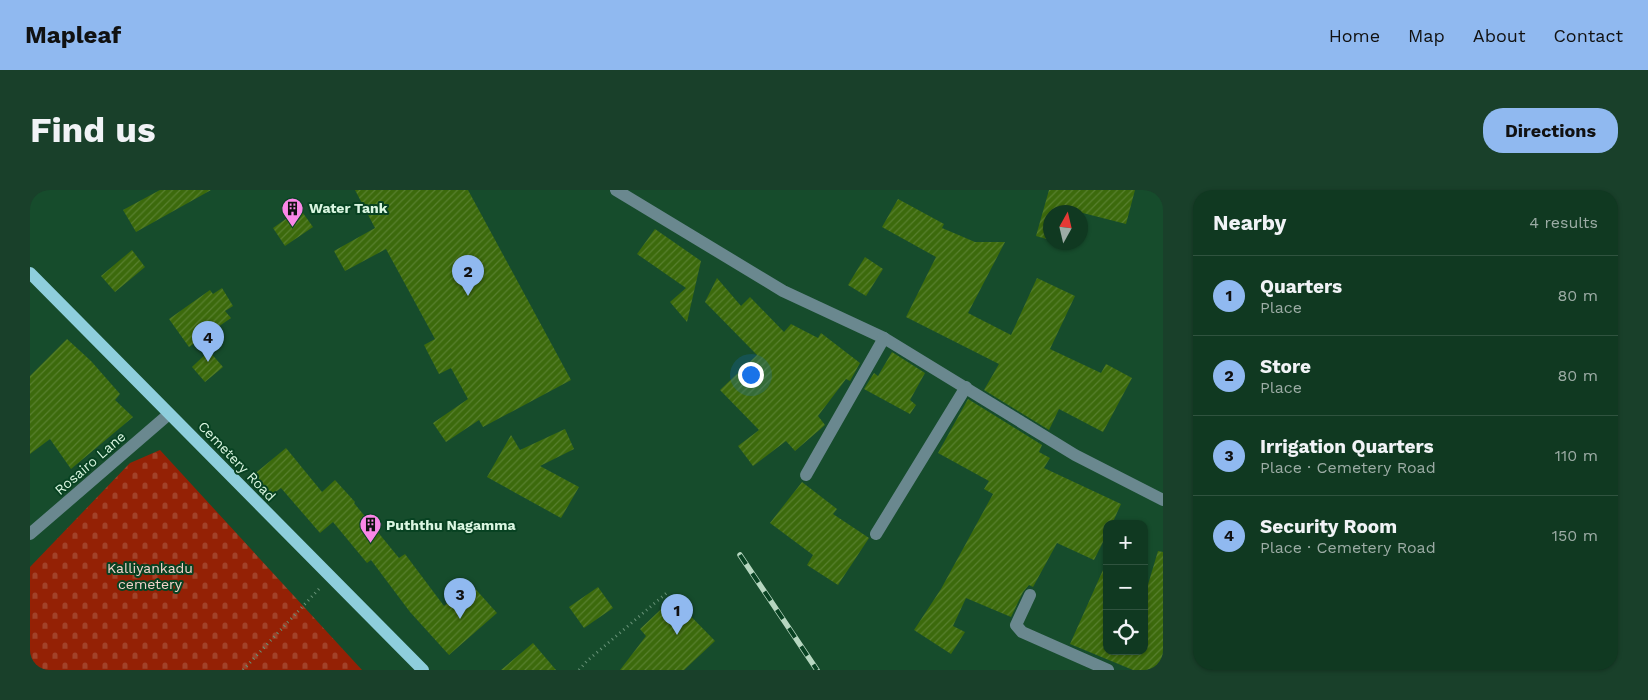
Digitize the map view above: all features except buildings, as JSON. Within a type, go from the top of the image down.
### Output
[{"type":"main road","name":"Cemetery Road","points":[[30,273],[423,670]]},
{"type":"street","points":[[616,190],[783,290],[884,338],[1075,455],[1163,500]]},
{"type":"street","points":[[806,475],[884,338]]},
{"type":"street","points":[[876,534],[966,387]]},
{"type":"street","name":"Rosairo Lane","points":[[30,534],[170,414]]},
{"type":"street","points":[[1030,595],[1016,625],[1022,632],[1108,670]]},
{"type":"path","points":[[243,670],[330,578]]},
{"type":"path","points":[[579,670],[668,591]]},
{"type":"green space","name":"Kalliyankadu cemetery","points":[[160,450],[362,670],[30,670],[30,567],[130,463]]},
{"type":"railway","points":[[740,555],[817,670]]},
{"type":"place","name":"Water Tank","points":[[293,227]]},
{"type":"place","name":"Store","points":[[468,296]]},
{"type":"place","name":"Security Room","points":[[208,362]]},
{"type":"place","name":"Puththu Nagamma","points":[[370,544]]},
{"type":"place","name":"Irrigation Quarters","points":[[460,619]]},
{"type":"place","name":"Quarters","points":[[677,635]]}]
